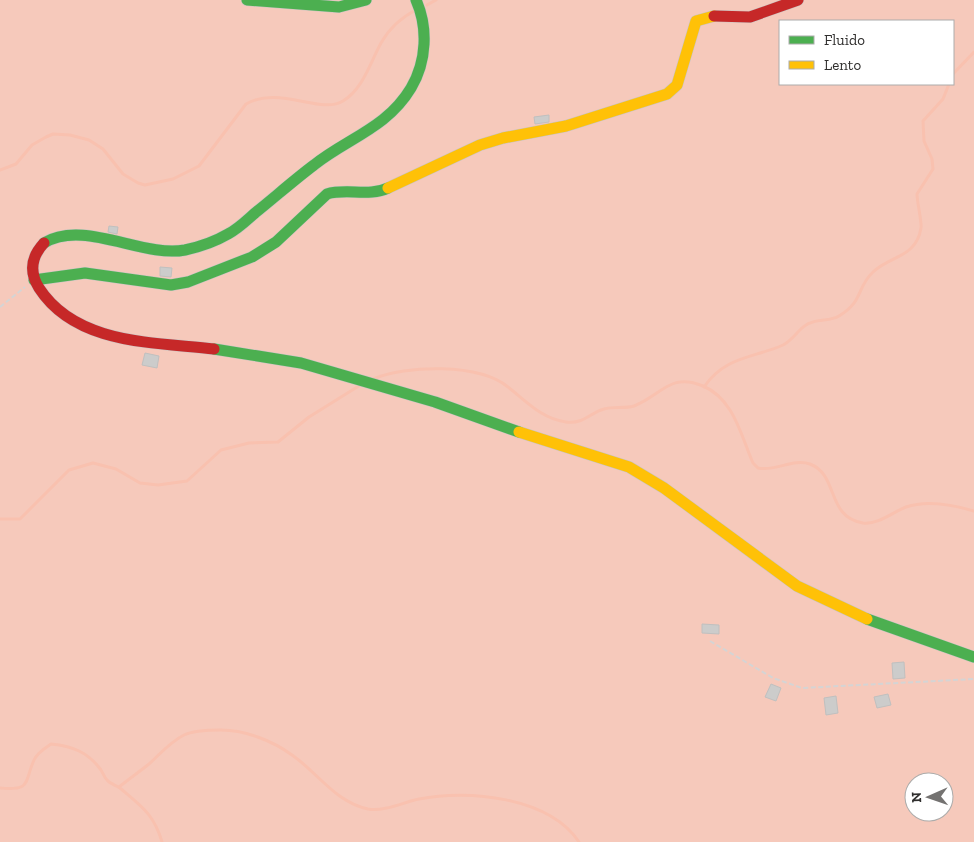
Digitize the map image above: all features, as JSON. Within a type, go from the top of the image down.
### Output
[{"type":"street","points":[[247,0],[339,7],[366,0]]},
{"type":"street","points":[[416,0],[422,14],[425,36],[421,60],[412,86],[398,106],[375,127],[316,163],[228,234],[199,246],[175,251],[86,236],[54,238],[40,246],[35,253],[32,267],[34,280],[48,302],[61,314],[78,324],[114,338],[241,352],[301,363],[364,383],[435,402],[482,420],[629,467],[664,488],[797,586],[864,618],[974,657]]},
{"type":"street","points":[[34,280],[85,273],[171,284],[208,275],[252,257],[276,242],[327,194],[337,191],[355,193],[384,190],[480,145],[503,138],[566,126],[667,94],[677,85],[696,21],[709,15],[734,17],[766,14],[798,0]]},
{"type":"path","points":[[0,307],[34,280]]},
{"type":"path","points":[[710,641],[773,678],[802,688],[974,679]]},
{"type":"shaded area","points":[[0,0],[974,0],[974,842],[0,842]]},
{"type":"building","points":[[549,115],[549,122],[535,124],[534,117]]},
{"type":"building","points":[[109,226],[118,227],[117,234],[108,232]]},
{"type":"building","points":[[160,267],[172,268],[171,277],[160,276]]},
{"type":"building","points":[[145,353],[159,356],[157,368],[142,365]]},
{"type":"building","points":[[702,624],[719,625],[719,634],[702,633]]},
{"type":"building","points":[[904,662],[905,678],[893,679],[892,663]]},
{"type":"building","points":[[771,684],[781,688],[776,701],[765,697]]},
{"type":"building","points":[[888,694],[891,705],[877,708],[874,697]]},
{"type":"building","points":[[836,696],[838,713],[826,715],[824,698]]},
{"type":"waterway","points":[[427,5],[436,0]]},
{"type":"waterway","points":[[0,170],[16,164],[32,145],[53,134],[70,135],[89,140],[103,149],[123,174],[138,183],[145,185],[173,179],[199,166],[246,104],[272,97],[323,105],[343,101],[361,83],[381,43],[392,28],[416,10]]},
{"type":"waterway","points":[[954,73],[974,52]]},
{"type":"waterway","points":[[704,387],[721,369],[740,359],[783,345],[808,324],[839,316],[856,300],[873,272],[880,266],[902,255],[914,245],[921,228],[917,194],[933,169],[932,159],[924,141],[923,121],[943,99],[949,85]]},
{"type":"waterway","points":[[373,379],[387,374],[423,369],[461,370],[479,374],[495,379],[535,409],[549,417],[566,422],[582,420],[604,409],[634,406],[674,383],[692,382],[714,392],[729,409],[740,430],[753,463],[758,468],[764,469],[797,463],[810,464],[819,469],[825,477],[838,505],[843,513],[851,519],[863,523],[874,522],[906,507],[922,504],[949,505],[974,511]]},
{"type":"waterway","points":[[0,519],[20,519],[69,470],[93,463],[116,469],[140,483],[158,485],[187,481],[221,450],[249,443],[278,442],[309,417],[362,384]]},
{"type":"waterway","points":[[119,787],[184,735],[192,732],[230,730],[258,737],[284,750],[301,762],[336,793],[346,800],[368,809],[381,809],[439,796],[483,796],[528,806],[548,815],[566,827],[579,842]]},
{"type":"waterway","points":[[0,788],[10,789],[22,786],[27,779],[35,757],[51,744],[73,748],[91,759],[108,781],[120,788],[146,811],[155,824],[162,842]]},
{"type":"traffic: fast","points":[[247,0],[339,7],[366,0]]},
{"type":"traffic: fast","points":[[44,243],[60,237],[77,235],[150,249],[185,250],[213,241],[235,230],[327,156],[379,123],[401,102],[416,78],[423,55],[423,21],[416,0]]},
{"type":"traffic: fast","points":[[34,280],[85,273],[171,285],[188,282],[252,257],[276,242],[327,194],[334,192],[373,192],[388,188]]},
{"type":"traffic: fast","points":[[214,349],[301,363],[435,402],[519,432]]},
{"type":"traffic: fast","points":[[867,619],[974,657]]},
{"type":"traffic: slow","points":[[388,188],[480,145],[503,138],[566,126],[667,94],[677,85],[696,21],[714,16]]},
{"type":"traffic: slow","points":[[519,432],[629,467],[664,488],[797,586],[867,619]]},
{"type":"traffic: jam","points":[[714,16],[750,17],[798,0]]},
{"type":"traffic: jam","points":[[44,243],[34,259],[33,270],[36,282],[55,307],[74,321],[95,331],[142,342],[214,349]]}]
